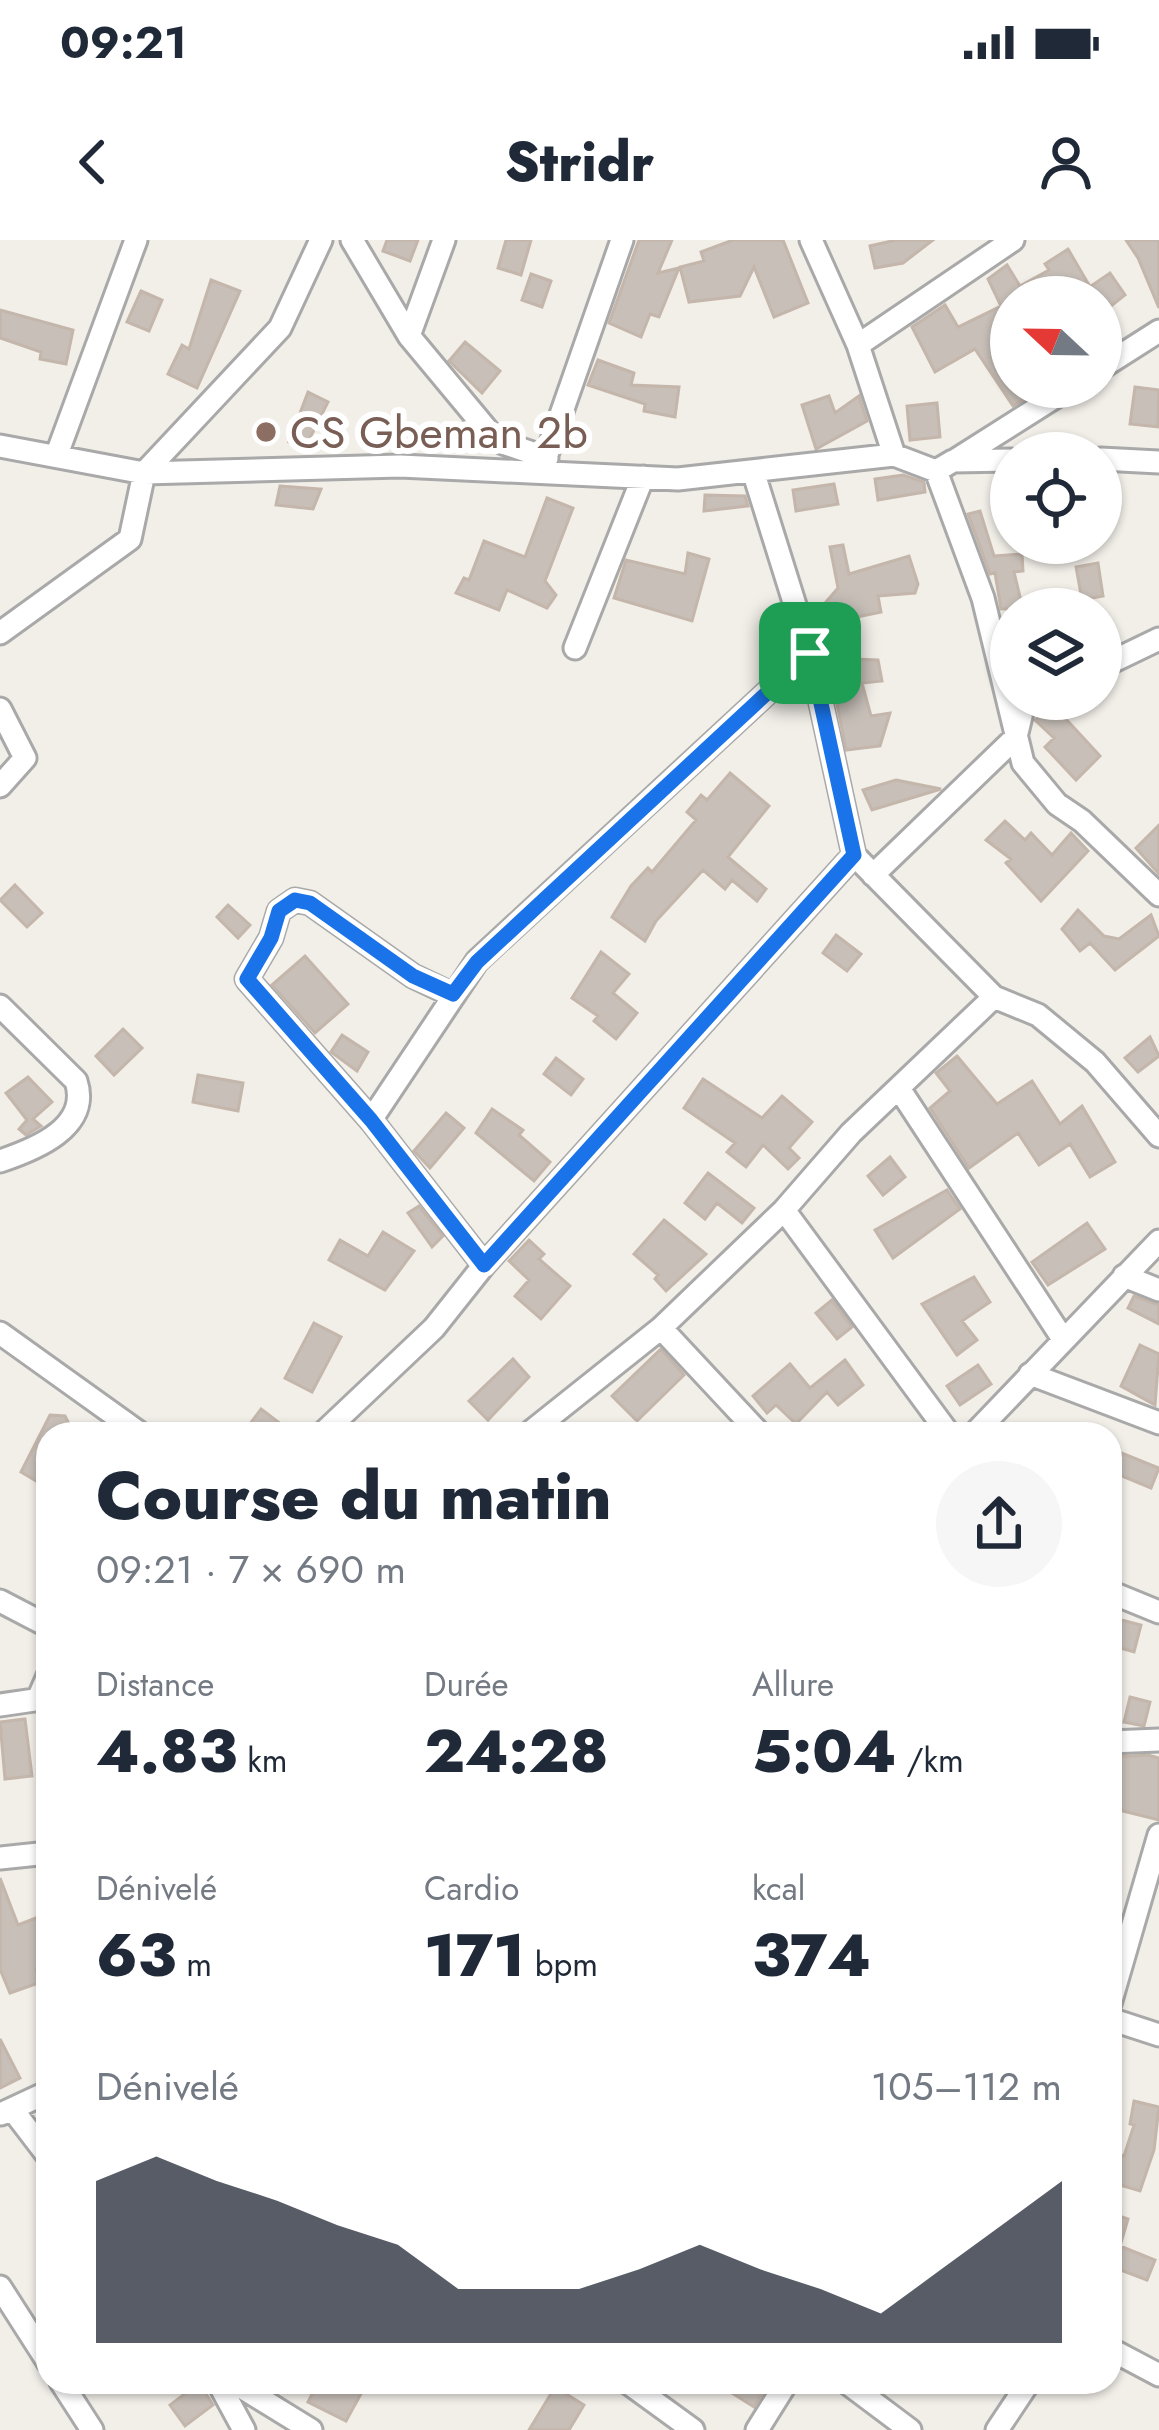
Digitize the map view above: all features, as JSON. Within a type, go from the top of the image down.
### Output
[{"type":"street","points":[[57,454],[136,240]]},
{"type":"street","points":[[0,633],[130,538],[144,472],[280,328],[321,240]]},
{"type":"street","points":[[352,240],[410,336],[488,431],[544,463]]},
{"type":"street","points":[[410,336],[444,240]]},
{"type":"street","points":[[544,463],[622,240]]},
{"type":"street","points":[[811,240],[858,345],[894,455]]},
{"type":"street","points":[[858,345],[1013,240]]},
{"type":"street","points":[[1122,355],[1159,331]]},
{"type":"street","points":[[945,466],[1038,408]]},
{"type":"street","points":[[0,446],[144,472],[544,463],[643,477],[754,474],[894,455],[945,466],[990,462]]},
{"type":"street","points":[[1122,460],[1155,462],[1159,487]]},
{"type":"street","points":[[945,466],[1023,763],[1057,804],[1082,821],[1159,895]]},
{"type":"street","points":[[754,474],[810,653],[854,855],[994,997],[1038,1015],[1095,1062],[1159,1136]]},
{"type":"street","points":[[575,648],[643,477]]},
{"type":"street","points":[[1122,656],[1159,638]]},
{"type":"street","points":[[371,1120],[477,962],[810,653]]},
{"type":"street","points":[[0,710],[25,758],[0,786]]},
{"type":"street","points":[[873,875],[1016,737],[1020,720]]},
{"type":"street","points":[[335,1422],[434,1328],[484,1265],[854,855]]},
{"type":"street","points":[[453,994],[400,968],[310,903],[295,900],[279,911],[271,938],[247,979],[371,1120],[484,1265]]},
{"type":"street","points":[[543,1422],[661,1328],[784,1210],[851,1132],[994,997]]},
{"type":"street","points":[[0,1006],[76,1081],[80,1095],[76,1116],[49,1140],[0,1161]]},
{"type":"street","points":[[900,1090],[1063,1339]]},
{"type":"street","points":[[784,1210],[940,1422]]},
{"type":"street","points":[[985,1422],[1159,1241]]},
{"type":"street","points":[[1124,1276],[1159,1290]]},
{"type":"street","points":[[661,1328],[749,1422]]},
{"type":"street","points":[[0,1333],[124,1422]]},
{"type":"street","points":[[1030,1374],[1159,1423]]},
{"type":"street","points":[[1122,1597],[1159,1612]]},
{"type":"street","points":[[0,1601],[36,1620]]},
{"type":"street","points":[[0,1706],[36,1699]]},
{"type":"street","points":[[1122,1742],[1159,1740]]},
{"type":"street","points":[[1122,1963],[1159,1835]]},
{"type":"street","points":[[0,1858],[36,1854]]},
{"type":"street","points":[[1122,2023],[1159,2035]]},
{"type":"street","points":[[36,2098],[6,2112],[36,2143]]},
{"type":"street","points":[[0,2287],[36,2343]]},
{"type":"street","points":[[1122,2355],[1159,2375]]},
{"type":"street","points":[[69,2394],[92,2430]]},
{"type":"street","points":[[224,2394],[244,2430]]},
{"type":"street","points":[[252,2394],[311,2430]]},
{"type":"street","points":[[644,2394],[693,2430]]},
{"type":"street","points":[[757,2430],[780,2394]]},
{"type":"street","points":[[862,2394],[910,2430]]},
{"type":"street","points":[[997,2430],[1021,2394]]},
{"type":"building","points":[[387,240],[418,240],[410,261],[383,251]]},
{"type":"building","points":[[506,240],[531,240],[521,275],[498,268]]},
{"type":"building","points":[[639,240],[672,240],[658,273],[679,268],[659,317],[650,314],[641,337],[609,323]]},
{"type":"building","points":[[733,240],[783,240],[808,303],[774,317],[754,267],[740,296],[689,302],[680,267],[704,261],[701,252]]},
{"type":"building","points":[[933,240],[903,263],[875,268],[870,246]]},
{"type":"building","points":[[1126,240],[1159,240],[1159,308],[1138,258]]},
{"type":"building","points":[[1068,249],[1084,276],[1038,276],[1049,270],[1045,264]]},
{"type":"building","points":[[1007,265],[1014,276],[992,276]]},
{"type":"building","points":[[531,274],[551,281],[542,307],[522,300]]},
{"type":"building","points":[[211,280],[240,291],[197,388],[168,374],[182,345],[189,349]]},
{"type":"building","points":[[141,291],[162,300],[149,331],[127,322]]},
{"type":"building","points":[[945,305],[958,327],[990,311],[990,372],[975,349],[935,372],[912,327]]},
{"type":"building","points":[[0,310],[73,330],[66,364],[40,359],[41,352],[0,338]]},
{"type":"building","points":[[465,342],[500,371],[482,393],[449,361]]},
{"type":"building","points":[[598,360],[634,373],[631,385],[679,387],[675,417],[644,411],[645,404],[588,385]]},
{"type":"building","points":[[1135,387],[1159,390],[1158,427],[1130,424]]},
{"type":"building","points":[[308,392],[328,402],[306,446],[289,442]]},
{"type":"building","points":[[829,396],[835,413],[859,396],[867,421],[816,449],[802,405]]},
{"type":"building","points":[[937,403],[940,437],[910,440],[907,406]]},
{"type":"building","points":[[903,475],[924,482],[925,492],[878,500],[875,479]]},
{"type":"building","points":[[834,484],[838,504],[796,511],[793,490]]},
{"type":"building","points":[[280,486],[321,489],[313,509],[276,505]]},
{"type":"building","points":[[705,495],[745,496],[748,506],[704,511]]},
{"type":"building","points":[[547,498],[573,508],[545,581],[556,595],[547,608],[507,590],[499,610],[456,593],[464,578],[469,580],[484,541],[525,557]]},
{"type":"building","points":[[980,511],[990,543],[990,564],[1023,564],[1023,571],[1014,572],[1018,588],[998,588],[968,514]]},
{"type":"building","points":[[843,545],[849,574],[909,556],[918,584],[915,593],[878,596],[881,612],[842,620],[843,611],[832,612],[826,602],[838,588],[830,547]]},
{"type":"building","points":[[688,553],[709,559],[692,621],[614,598],[626,560],[685,574]]},
{"type":"building","points":[[1098,564],[1102,588],[1080,588],[1076,567]]},
{"type":"building","points":[[828,658],[878,660],[882,681],[862,683],[871,716],[890,713],[880,746],[846,750]]},
{"type":"building","points":[[1035,720],[1067,720],[1100,756],[1076,780],[1045,747],[1054,738]]},
{"type":"building","points":[[730,773],[769,806],[728,857],[766,889],[757,901],[732,880],[725,889],[703,870],[656,921],[645,941],[612,917],[631,886],[648,868],[652,872],[696,820],[687,812],[701,795],[707,800]]},
{"type":"building","points":[[896,780],[941,789],[872,810],[863,790]]},
{"type":"building","points":[[1005,821],[1025,840],[1031,833],[1052,855],[1071,833],[1088,851],[1041,901],[1006,863],[1011,859],[986,840]]},
{"type":"building","points":[[1159,825],[1159,874],[1136,848]]},
{"type":"building","points":[[15,885],[42,913],[27,927],[0,900]]},
{"type":"building","points":[[228,905],[250,925],[238,938],[217,917]]},
{"type":"building","points":[[1078,910],[1104,936],[1119,939],[1151,915],[1159,936],[1115,970],[1090,943],[1080,951],[1062,929]]},
{"type":"building","points":[[836,935],[861,954],[847,971],[823,953]]},
{"type":"building","points":[[601,952],[629,974],[613,993],[637,1013],[616,1039],[594,1021],[598,1016],[572,998]]},
{"type":"building","points":[[305,956],[348,1004],[315,1033],[272,985]]},
{"type":"building","points":[[123,1029],[142,1048],[114,1075],[96,1056]]},
{"type":"building","points":[[342,1035],[368,1052],[357,1071],[331,1052]]},
{"type":"building","points":[[1150,1037],[1159,1056],[1138,1072],[1125,1058]]},
{"type":"building","points":[[957,1056],[997,1104],[1032,1081],[1060,1124],[1082,1106],[1115,1162],[1090,1177],[1070,1144],[1039,1165],[1018,1133],[969,1168],[930,1108],[950,1091],[936,1073]]},
{"type":"building","points":[[556,1058],[583,1079],[571,1095],[544,1074]]},
{"type":"building","points":[[198,1075],[243,1083],[238,1111],[193,1102]]},
{"type":"building","points":[[28,1077],[52,1102],[33,1119],[41,1126],[26,1135],[19,1129],[27,1120],[6,1093]]},
{"type":"building","points":[[703,1079],[762,1118],[782,1096],[812,1122],[789,1148],[799,1158],[788,1169],[763,1145],[746,1167],[727,1152],[735,1143],[684,1108]]},
{"type":"building","points":[[492,1109],[523,1130],[519,1135],[550,1162],[534,1181],[476,1133]]},
{"type":"building","points":[[446,1113],[464,1128],[430,1168],[414,1151]]},
{"type":"building","points":[[890,1157],[905,1177],[883,1195],[868,1176]]},
{"type":"building","points":[[708,1173],[754,1208],[742,1223],[717,1203],[705,1219],[685,1203]]},
{"type":"building","points":[[947,1190],[960,1209],[893,1258],[875,1230]]},
{"type":"building","points":[[419,1206],[443,1236],[432,1247],[408,1213]]},
{"type":"building","points":[[664,1220],[706,1254],[666,1291],[655,1279],[658,1275],[634,1254]]},
{"type":"building","points":[[1087,1223],[1105,1249],[1048,1285],[1032,1262]]},
{"type":"building","points":[[383,1232],[414,1251],[385,1290],[329,1260],[340,1240],[368,1256]]},
{"type":"building","points":[[529,1240],[544,1254],[539,1259],[570,1286],[541,1319],[515,1296],[529,1280],[509,1261]]},
{"type":"building","points":[[974,1277],[990,1302],[962,1321],[977,1340],[957,1355],[922,1304]]},
{"type":"building","points":[[1134,1296],[1159,1305],[1159,1324],[1128,1308]]},
{"type":"building","points":[[832,1300],[852,1327],[837,1339],[816,1313]]},
{"type":"building","points":[[314,1323],[341,1337],[312,1392],[285,1378]]},
{"type":"building","points":[[1140,1345],[1159,1354],[1155,1405],[1121,1386]]},
{"type":"building","points":[[661,1349],[684,1375],[637,1421],[612,1396]]},
{"type":"building","points":[[513,1359],[529,1377],[488,1420],[469,1401]]},
{"type":"building","points":[[845,1360],[863,1385],[838,1405],[827,1392],[798,1422],[776,1405],[767,1413],[753,1396],[790,1364],[810,1388]]},
{"type":"building","points":[[978,1365],[991,1384],[960,1405],[947,1386]]},
{"type":"building","points":[[261,1409],[278,1422],[251,1422]]},
{"type":"building","points":[[50,1415],[65,1416],[68,1422],[46,1422]]},
{"type":"building","points":[[36,1443],[36,1481],[21,1472]]},
{"type":"building","points":[[1122,1453],[1159,1468],[1151,1488],[1122,1476]]},
{"type":"building","points":[[1122,1620],[1141,1625],[1134,1652],[1122,1648]]},
{"type":"building","points":[[1130,1697],[1150,1702],[1144,1726],[1124,1722]]},
{"type":"building","points":[[25,1719],[32,1776],[5,1779],[0,1722]]},
{"type":"building","points":[[1122,1757],[1159,1758],[1159,1820],[1122,1811]]},
{"type":"building","points":[[0,1878],[18,1925],[36,1918],[36,1984],[10,1993],[0,1969]]},
{"type":"building","points":[[0,2039],[20,2078],[0,2088]]},
{"type":"building","points":[[1134,2101],[1159,2107],[1154,2150],[1140,2191],[1122,2186],[1122,2155],[1134,2125],[1130,2124]]},
{"type":"building","points":[[1122,2247],[1155,2260],[1147,2280],[1122,2271]]},
{"type":"building","points":[[184,2394],[206,2394],[213,2405],[185,2426],[170,2405]]},
{"type":"building","points":[[312,2394],[361,2394],[346,2421],[308,2402]]},
{"type":"building","points":[[551,2394],[566,2394],[584,2405],[569,2430],[529,2430]]},
{"type":"building","points":[[734,2394],[762,2394],[754,2407]]},
{"type":"place","name":"CS Gbeman 2b","points":[[266,432]]},
{"type":"route","points":[[810,653],[854,855],[484,1265],[371,1120],[247,979],[271,938],[279,911],[295,900],[310,903],[413,976],[453,994],[477,962],[810,653]]}]
